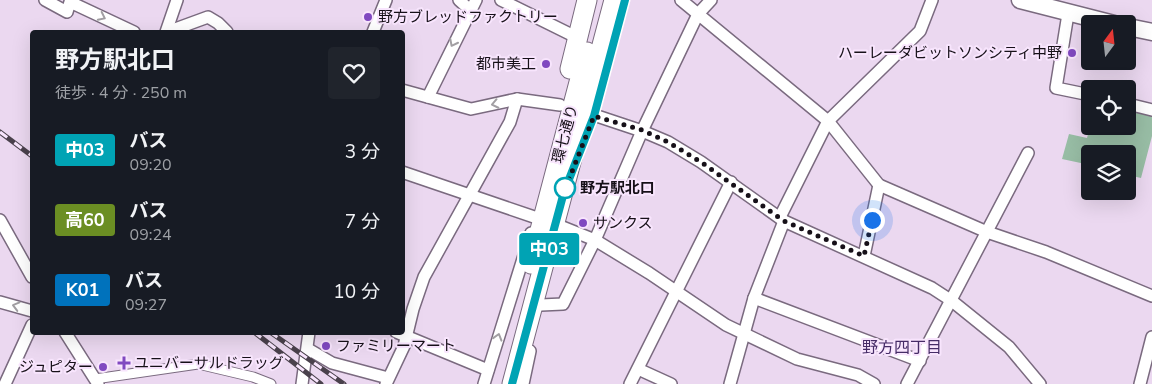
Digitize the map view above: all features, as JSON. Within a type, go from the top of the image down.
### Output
[{"type":"main road","points":[[557,190],[560,105],[587,0]]},
{"type":"main road","name":"環七通り","points":[[512,384],[601,0]]},
{"type":"main road","name":"環七通り","points":[[557,190],[614,0]]},
{"type":"main road","points":[[557,190],[594,116],[626,0]]},
{"type":"main road","points":[[1020,0],[1081,17]]},
{"type":"main road","points":[[1136,29],[1152,32]]},
{"type":"main road","name":"環七通り","points":[[493,377],[548,225]]},
{"type":"street","points":[[45,0],[67,12],[70,2],[130,30]]},
{"type":"street","points":[[167,30],[178,0]]},
{"type":"street","points":[[374,30],[386,0]]},
{"type":"street","points":[[428,97],[473,5],[458,0]]},
{"type":"street","points":[[502,0],[578,38]]},
{"type":"street","points":[[681,0],[828,121],[879,185],[987,232],[1046,252],[1152,296]]},
{"type":"street","points":[[541,305],[563,304],[595,240],[642,130],[698,14],[711,0]]},
{"type":"street","points":[[730,384],[754,298],[782,219],[828,121],[920,31],[932,0]]},
{"type":"street","points":[[1068,14],[1056,88],[1081,93]]},
{"type":"street","points":[[171,30],[208,15],[225,30]]},
{"type":"street","points":[[405,91],[471,109],[517,99],[560,105]]},
{"type":"street","points":[[405,324],[424,277],[510,122],[517,99]]},
{"type":"street","points":[[1136,106],[1152,110]]},
{"type":"street","points":[[594,116],[642,130],[668,142],[731,182],[782,219],[932,288],[952,301],[1009,347],[1037,383]]},
{"type":"street","points":[[907,384],[1028,153]]},
{"type":"street","points":[[405,173],[595,240],[726,325],[743,334],[797,359],[858,375],[874,384]]},
{"type":"street","points":[[630,384],[731,182]]},
{"type":"street","points":[[864,256],[879,185]]},
{"type":"street","points":[[0,220],[5,236],[30,274]]},
{"type":"street","points":[[523,384],[558,236],[548,225]]},
{"type":"street","points":[[754,298],[920,361]]},
{"type":"street","points":[[0,302],[30,310]]},
{"type":"street","points":[[5,384],[30,329]]},
{"type":"street","points":[[67,335],[97,381],[198,364],[253,377],[271,384]]},
{"type":"street","points":[[302,384],[309,335]]},
{"type":"street","points":[[308,349],[332,363],[387,381],[392,375],[401,335]]},
{"type":"street","points":[[403,335],[493,377],[484,384]]},
{"type":"street","points":[[1140,384],[1151,344]]},
{"type":"street","points":[[638,369],[672,384]]},
{"type":"green space","points":[[1136,111],[1152,115],[1152,136],[1141,178],[1136,177],[1136,145],[1081,145],[1081,163],[1062,159],[1069,134],[1087,138],[1088,135],[1136,135]]},
{"type":"railway","points":[[0,132],[30,154]]},
{"type":"railway","points":[[258,335],[321,384]]},
{"type":"railway","points":[[274,335],[344,384]]},
{"type":"bus line","name":"中03","points":[[512,384],[564,192],[594,116],[625,0]]},
{"type":"place","name":"野方ブレッドファクトリー","points":[[368,17]]},
{"type":"place","name":"ハーレーダビットソンシティ中野","points":[[1072,53]]},
{"type":"place","name":"都市美工","points":[[546,64]]},
{"type":"place","name":"野方駅北口","points":[[565,188]]},
{"type":"place","name":"サンクス","points":[[583,223]]},
{"type":"place","name":"ファミリーマート","points":[[326,346]]},
{"type":"place","name":"ユニバーサルドラッグ","points":[[124,363]]},
{"type":"place","name":"ジュピター","points":[[103,367]]},
{"type":"district","name":"野方四丁目","points":[[902,347]]},
{"type":"route","points":[[565,188],[564,192],[594,116],[642,130],[668,142],[701,162],[784,221],[864,256],[872,220]]}]
